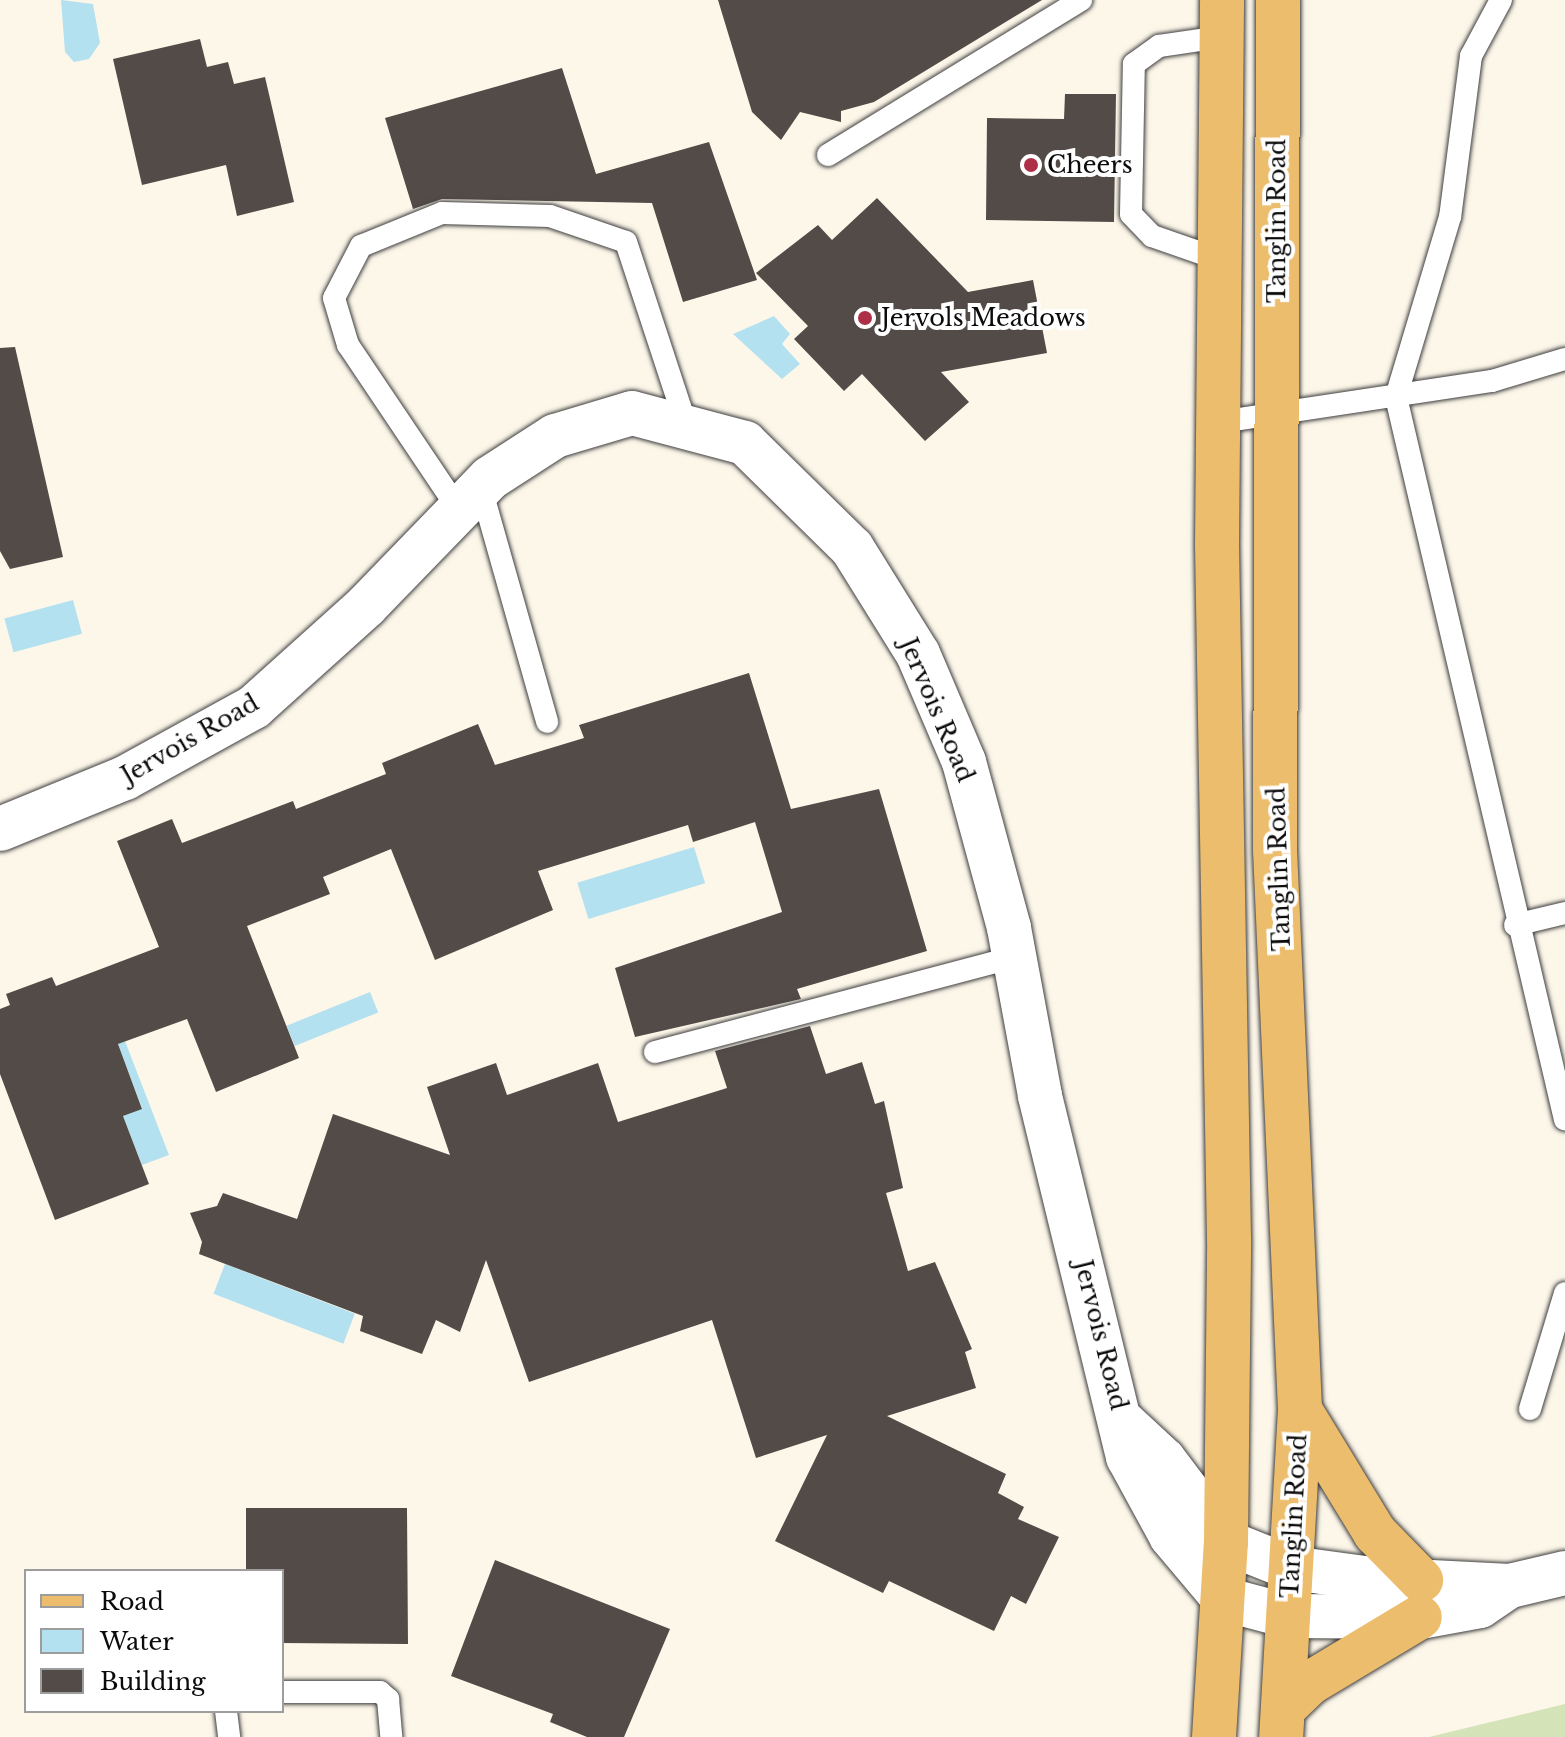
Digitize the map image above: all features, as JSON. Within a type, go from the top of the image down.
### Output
[{"type":"main road","name":"Tanglin Road","points":[[1278,0],[1275,850],[1300,1410],[1284,1722]]},
{"type":"main road","points":[[1214,1737],[1226,1542],[1220,422],[1222,19]]},
{"type":"main road","points":[[1284,1722],[1310,1683],[1421,1598],[1375,1533],[1300,1410]]},
{"type":"street","name":"Jervois Road","points":[[0,829],[125,778],[254,707],[470,499],[555,436],[632,413],[745,443],[852,548],[918,654],[964,762],[1015,957],[1040,1096],[1146,1498],[1224,1599]]},
{"type":"street","name":"Jervois Road","points":[[1124,1423],[1164,1460],[1226,1542]]},
{"type":"street","points":[[1226,1542],[1291,1568],[1421,1598],[1480,1606],[1510,1586],[1565,1573]]},
{"type":"street","points":[[1224,1599],[1288,1616],[1421,1598]]},
{"type":"lane","points":[[828,155],[1081,0]]},
{"type":"lane","points":[[1501,0],[1471,56],[1450,217],[1396,397],[1515,925],[1565,1120]]},
{"type":"lane","points":[[1221,260],[1152,236],[1131,214],[1134,64],[1159,46],[1222,19]]},
{"type":"lane","points":[[547,722],[470,499],[348,345],[334,298],[361,246],[442,213],[550,216],[626,242],[687,428]]},
{"type":"lane","points":[[1220,422],[1492,381],[1565,359]]},
{"type":"lane","points":[[1515,925],[1565,913]]},
{"type":"lane","points":[[655,1052],[1015,957]]},
{"type":"lane","points":[[1530,1409],[1565,1293]]},
{"type":"lane","points":[[284,1692],[380,1692],[388,1699],[391,1737]]},
{"type":"lane","points":[[226,1713],[229,1737]]},
{"type":"green space","points":[[1565,1704],[1565,1737],[1429,1737]]},
{"type":"water","points":[[61,0],[93,4],[100,43],[89,59],[74,62],[65,52]]},
{"type":"water","points":[[774,316],[790,334],[782,344],[800,364],[782,379],[733,334]]},
{"type":"water","points":[[73,600],[82,634],[13,652],[4,618]]},
{"type":"water","points":[[694,847],[705,883],[588,919],[577,883]]},
{"type":"water","points":[[370,992],[378,1012],[295,1046],[287,1026]]},
{"type":"water","points":[[125,1041],[169,1155],[142,1165],[123,1116],[142,1108],[118,1044]]},
{"type":"water","points":[[225,1264],[355,1314],[343,1344],[214,1294]]},
{"type":"building","points":[[718,0],[1042,0],[874,102],[841,111],[841,122],[800,112],[781,140],[752,112]]},
{"type":"building","points":[[200,39],[207,67],[228,62],[234,84],[265,77],[294,202],[237,216],[226,165],[142,185],[113,59]]},
{"type":"building","points":[[562,68],[596,174],[709,142],[757,280],[683,302],[652,203],[442,199],[413,209],[385,118]]},
{"type":"building","points":[[1065,94],[1116,94],[1114,222],[986,220],[987,118],[1064,119]]},
{"type":"building","name":"Jervols Meadows","points":[[877,198],[968,292],[1033,280],[1047,353],[941,372],[969,402],[925,441],[862,374],[844,391],[794,339],[808,326],[756,273],[818,225],[832,240]]},
{"type":"building","points":[[15,347],[63,557],[10,569],[0,551],[0,348]]},
{"type":"building","points":[[749,673],[791,809],[879,789],[927,951],[797,989],[801,999],[635,1037],[615,968],[782,912],[755,822],[693,842],[688,825],[538,871],[553,910],[435,960],[391,849],[323,877],[330,894],[247,926],[299,1058],[216,1092],[187,1019],[118,1044],[142,1109],[123,1116],[149,1184],[55,1220],[0,1074],[0,1009],[10,1005],[6,994],[52,977],[56,986],[159,947],[117,841],[172,819],[182,843],[293,801],[296,809],[386,774],[382,763],[478,724],[495,765],[584,738],[579,725]]},
{"type":"building","points":[[810,1026],[826,1074],[862,1062],[875,1104],[884,1101],[903,1188],[886,1193],[908,1271],[935,1262],[972,1349],[965,1352],[976,1388],[887,1416],[1006,1474],[998,1493],[1024,1507],[1018,1519],[1059,1537],[1026,1604],[1011,1596],[994,1631],[889,1581],[883,1593],[775,1541],[827,1435],[756,1458],[712,1320],[529,1382],[486,1260],[460,1332],[436,1320],[422,1354],[360,1331],[363,1316],[199,1254],[202,1242],[190,1213],[217,1206],[223,1193],[297,1219],[333,1114],[450,1155],[427,1087],[496,1063],[507,1095],[598,1063],[618,1122],[727,1088],[715,1051]]},
{"type":"building","points":[[246,1508],[407,1508],[408,1644],[284,1643],[284,1569],[246,1569]]},
{"type":"building","points":[[495,1560],[670,1629],[624,1737],[587,1737],[550,1722],[553,1714],[451,1676]]},
{"type":"place","name":"Cheers","points":[[1031,165]]},
{"type":"place","name":"Jervols Meadows","points":[[865,318]]}]
